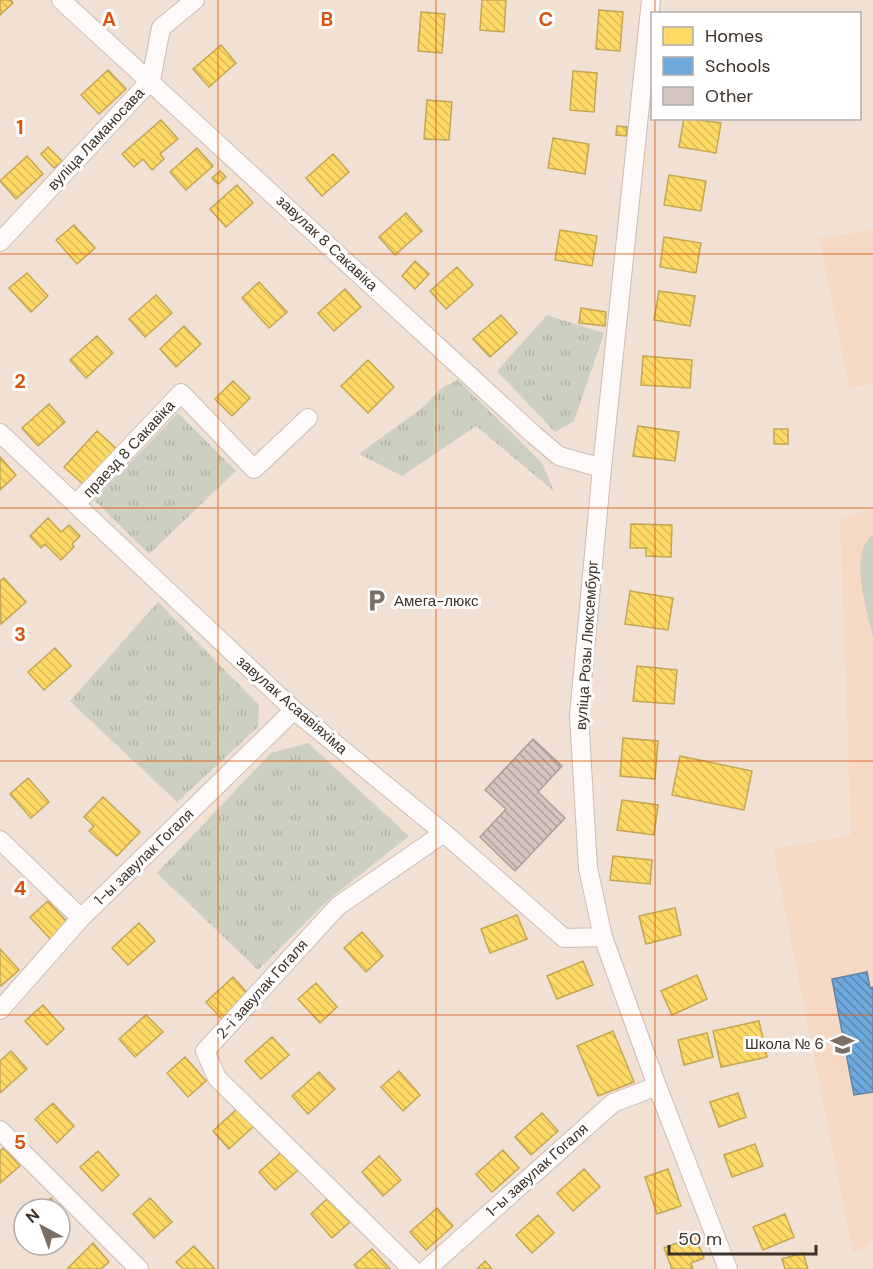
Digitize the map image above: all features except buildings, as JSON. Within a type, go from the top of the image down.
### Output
[{"type":"street","name":"завулак 8 Сакавіка","points":[[61,0],[151,80],[533,434],[559,456],[602,468]]},
{"type":"street","name":"вуліца Ламаносава","points":[[0,243],[151,80],[161,28],[195,0]]},
{"type":"street","name":"вуліца Розы Люксембург","points":[[651,0],[602,468],[579,715],[588,868],[603,937],[657,1086],[728,1269]]},
{"type":"street","name":"праезд 8 Сакавіка","points":[[76,504],[181,393],[254,469],[308,418]]},
{"type":"street","name":"завулак Асаавіяхіма","points":[[0,434],[294,710],[444,833],[564,938],[603,937]]},
{"type":"street","name":"1-ы завулак Гогаля","points":[[0,1010],[81,918],[294,710]]},
{"type":"street","name":"2-і завулак Гогаля","points":[[412,1269],[217,1078],[205,1052],[338,906],[444,833]]},
{"type":"street","points":[[0,840],[81,918]]},
{"type":"street","name":"1-ы завулак Гогаля","points":[[427,1269],[613,1103],[657,1086]]},
{"type":"street","points":[[0,1130],[139,1269]]},
{"type":"shaded area","points":[[873,230],[873,384],[849,388],[819,238]]},
{"type":"shaded area","name":"Школа № 6","points":[[873,509],[873,1239],[853,1254],[773,849],[851,835],[840,519]]},
{"type":"green space","points":[[547,315],[604,333],[574,421],[555,432],[497,371]]},
{"type":"green space","points":[[458,380],[542,463],[554,491],[476,426],[402,476],[359,454],[422,408],[443,387]]},
{"type":"green space","points":[[178,413],[236,471],[149,554],[94,500]]},
{"type":"green space","points":[[873,535],[873,636],[860,568],[866,543]]},
{"type":"green space","points":[[158,602],[259,705],[258,727],[177,802],[70,701]]},
{"type":"green space","points":[[308,743],[409,836],[327,901],[258,970],[157,873],[271,753]]},
{"type":"place","name":"Амега-люкс","points":[[376,601]]},
{"type":"place","name":"Школа № 6","points":[[842,1044]]}]
